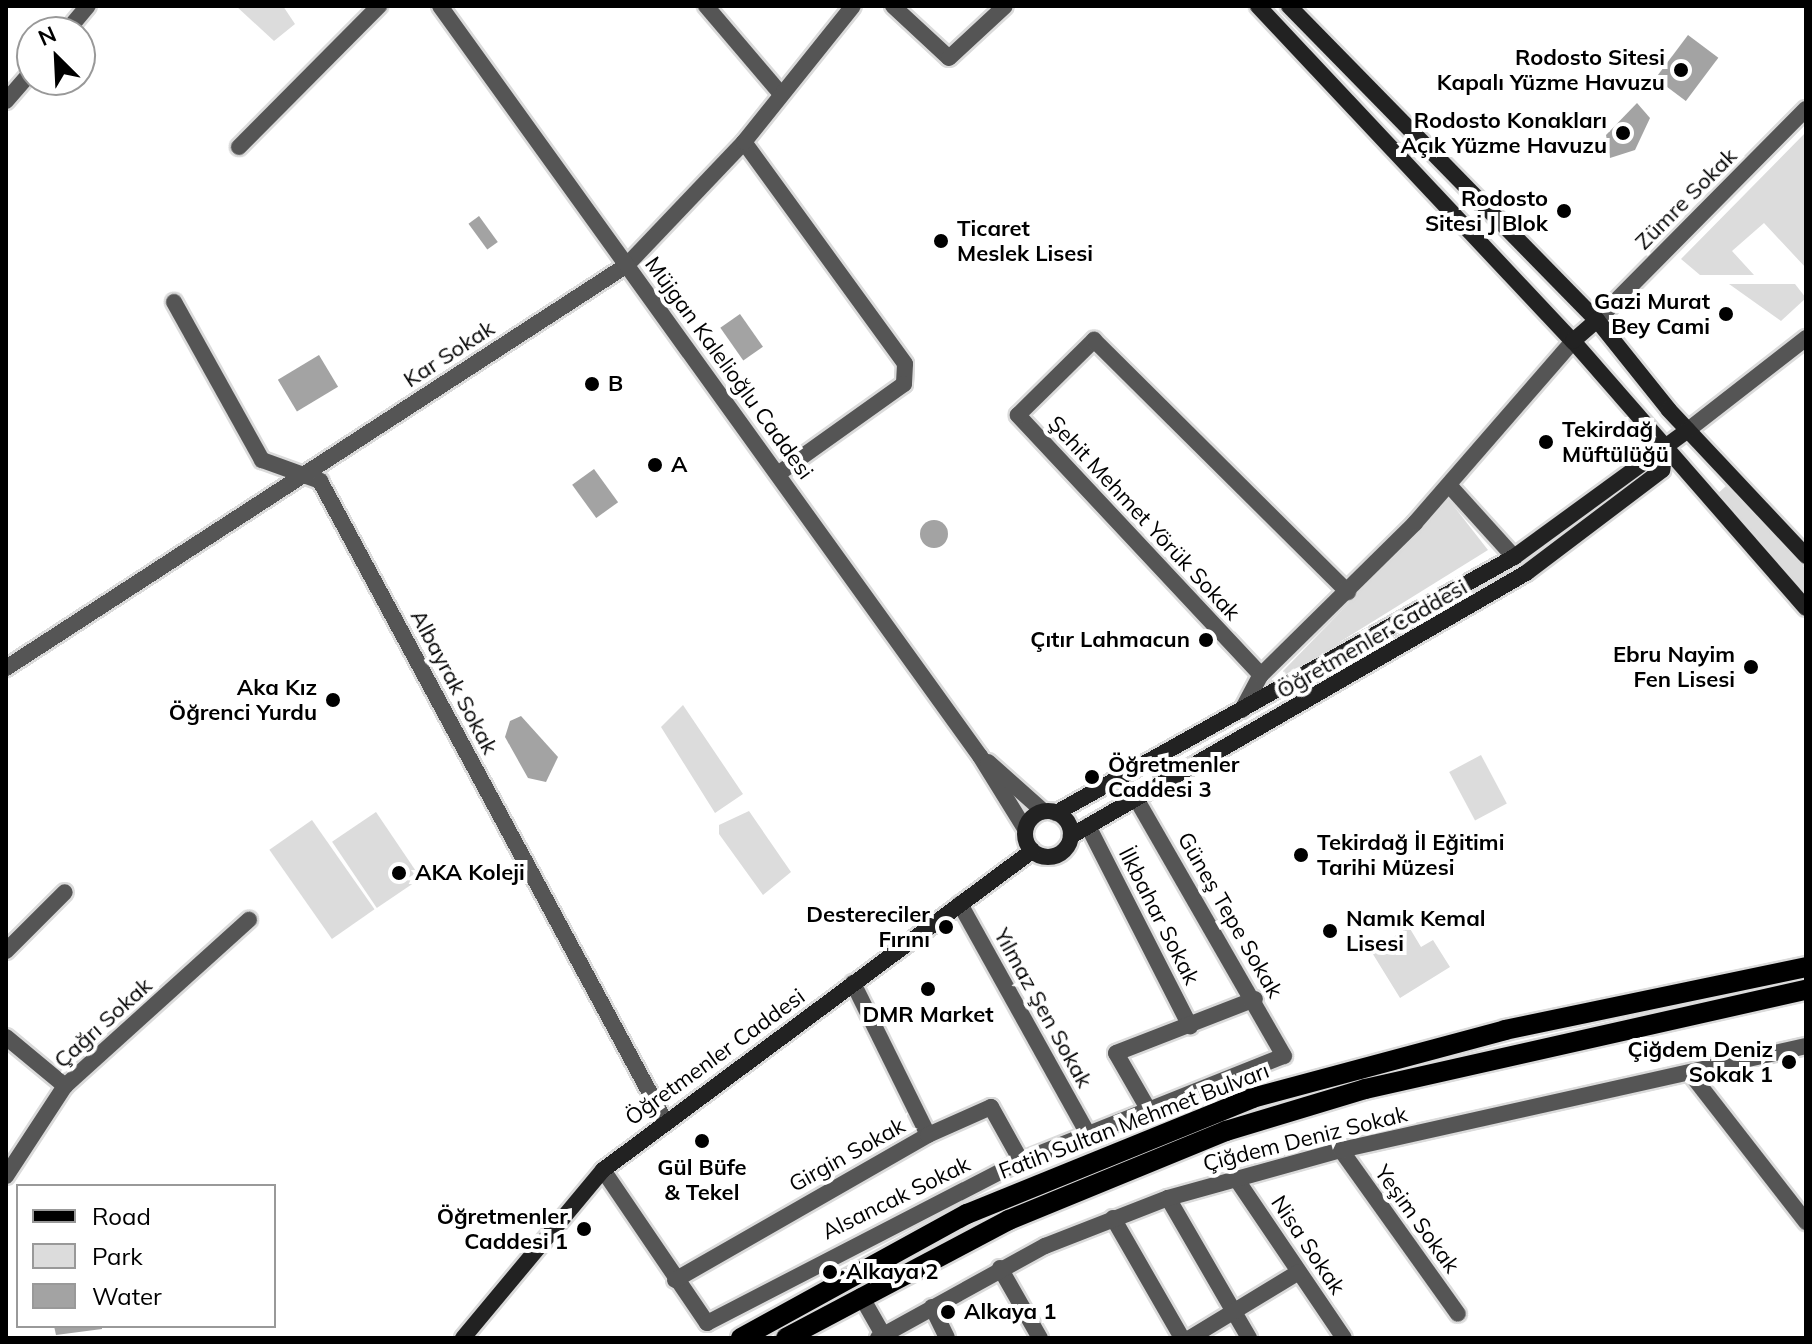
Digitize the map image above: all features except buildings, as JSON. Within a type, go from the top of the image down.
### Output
[{"type":"main road","points":[[1258,6],[1573,341],[1806,608]]},
{"type":"main road","points":[[1289,6],[1597,320],[1688,430],[1806,556]]},
{"type":"main road","points":[[1573,341],[1597,320]]},
{"type":"main road","name":"Öğretmenler Caddesi","points":[[1025,829],[1050,812],[1242,710],[1514,557],[1688,430]]},
{"type":"main road","name":"Öğretmenler Caddesi","points":[[463,1338],[603,1170],[664,1119],[1032,851],[1052,857],[1071,836],[1135,797],[1526,573],[1662,470],[1666,447]]},
{"type":"main road","points":[[1514,557],[1526,573]]},
{"type":"main road","points":[[1050,812],[1071,836]]},
{"type":"main road","points":[[1025,829],[1032,851]]},
{"type":"main road","name":"Fatih Sultan Mehmet Bulvarı","points":[[741,1338],[967,1214],[1252,1098],[1505,1030],[1806,967]]},
{"type":"main road","name":"Fatih Sultan Mehmet Bulvarı","points":[[786,1338],[1009,1220],[1271,1116],[1545,1046],[1806,990]]},
{"type":"street","points":[[239,147],[379,6]]},
{"type":"street","name":"Müjgan Kalelioğlu Caddesi","points":[[440,6],[980,756],[1025,829]]},
{"type":"street","points":[[706,6],[781,94]]},
{"type":"street","name":"Kar Sokak","points":[[6,668],[627,265],[744,142],[853,6]]},
{"type":"street","points":[[893,6],[949,58],[1005,6]]},
{"type":"street","name":"Zümre Sokak","points":[[1597,320],[1806,109]]},
{"type":"street","points":[[744,142],[905,364],[904,384],[778,474]]},
{"type":"street","name":"Albayrak Sokak","points":[[174,302],[262,460],[296,478],[320,481],[664,1119]]},
{"type":"street","name":"Öğretmenler Caddesi","points":[[1688,430],[1806,338]]},
{"type":"street","name":"Şehit Mehmet Yörük Sokak","points":[[1261,675],[1018,415],[1094,340],[1348,592]]},
{"type":"street","points":[[1242,710],[1261,675],[1348,592],[1449,485],[1573,341]]},
{"type":"street","points":[[1449,485],[1514,557]]},
{"type":"street","name":"Müjgan Kalelioğlu Caddesi","points":[[980,756],[1050,812]]},
{"type":"street","name":"Güneş Tepe Sokak","points":[[1135,797],[1255,999],[1284,1056]]},
{"type":"street","name":"İlkbahar Sokak","points":[[1088,826],[1190,1026]]},
{"type":"street","points":[[6,951],[65,892]]},
{"type":"street","name":"Yılmaz Şen Sokak","points":[[960,904],[1087,1132]]},
{"type":"street","name":"Çağrı Sokak","points":[[6,1176],[65,1086],[249,920]]},
{"type":"street","points":[[853,983],[928,1135]]},
{"type":"street","points":[[1147,1107],[1116,1053],[1255,999]]},
{"type":"street","points":[[6,1037],[65,1086]]},
{"type":"street","name":"Çiğdem Deniz Sokak","points":[[863,1338],[882,1337],[1000,1268],[1113,1218],[1235,1177],[1341,1150],[1806,1046]]},
{"type":"street","name":"Alsancak Sokak","points":[[603,1170],[707,1323],[1021,1161],[1147,1107],[1284,1056]]},
{"type":"street","points":[[1690,1073],[1806,1222]]},
{"type":"street","name":"Girgin Sokak","points":[[675,1280],[928,1135],[991,1107],[1021,1161]]},
{"type":"street","name":"Yeşim Sokak","points":[[1341,1150],[1458,1314]]},
{"type":"street","name":"Nisa Sokak","points":[[1235,1177],[1344,1338]]},
{"type":"street","points":[[1168,1198],[1249,1338]]},
{"type":"street","points":[[1113,1218],[1182,1338]]},
{"type":"street","points":[[1000,1268],[1040,1338]]},
{"type":"street","points":[[1190,1338],[1299,1272]]},
{"type":"street","points":[[861,1296],[882,1337]]},
{"type":"street","points":[[932,1307],[947,1338]]},
{"type":"green space","points":[[236,6],[283,6],[295,24],[274,41]]},
{"type":"green space","points":[[1806,132],[1806,268],[1764,223],[1732,251],[1754,275],[1700,275],[1681,259]]},
{"type":"green space","points":[[1729,284],[1795,284],[1806,298],[1781,321]]},
{"type":"green space","points":[[1726,486],[1806,569],[1806,595],[1715,496]]},
{"type":"green space","points":[[1449,500],[1488,550],[1285,676],[1283,671]]},
{"type":"green space","points":[[683,705],[743,794],[715,813],[661,727]]},
{"type":"green space","points":[[1481,755],[1507,804],[1475,820],[1449,772]]},
{"type":"green space","points":[[749,811],[791,872],[763,895],[719,834],[719,825]]},
{"type":"green space","points":[[376,812],[421,878],[377,908],[332,842]]},
{"type":"green space","points":[[312,820],[375,909],[332,939],[269,850]]},
{"type":"green space","points":[[1409,927],[1421,947],[1433,940],[1450,967],[1400,998],[1371,951]]},
{"type":"water","name":"Rodosto Sitesi Kapalı Yüzme Havuzu","points":[[1688,35],[1718,58],[1686,101],[1656,78]]},
{"type":"water","name":"Rodosto Konakları Açık Yüzme Havuzu","points":[[1637,103],[1650,118],[1635,150],[1610,158],[1606,135]]},
{"type":"water","points":[[479,216],[498,242],[487,250],[468,224]]},
{"type":"water","points":[[740,314],[763,347],[743,361],[720,328]]},
{"type":"water","points":[[319,355],[338,387],[297,411],[278,380]]},
{"type":"water","points":[[594,469],[618,502],[596,518],[572,485]]},
{"type":"water","points":[[934,520],[944,524],[948,534],[944,544],[934,548],[924,544],[920,534],[924,524]]},
{"type":"water","points":[[521,716],[558,757],[546,782],[528,778],[505,737],[510,721]]},
{"type":"water","points":[[54,1328],[102,1328],[102,1329],[56,1335]]},
{"type":"place","name":"Rodosto Sitesi Kapalı Yüzme Havuzu","points":[[1681,70]]},
{"type":"place","name":"Rodosto Konakları Açık Yüzme Havuzu","points":[[1623,133]]},
{"type":"place","name":"Rodosto Sitesi J Blok","points":[[1564,211]]},
{"type":"place","name":"Ticaret Meslek Lisesi","points":[[941,241]]},
{"type":"place","name":"Gazi Murat Bey Cami","points":[[1726,314]]},
{"type":"place","name":"B","points":[[592,384]]},
{"type":"place","name":"Tekirdağ Müftülüğü","points":[[1546,442]]},
{"type":"place","name":"A","points":[[655,465]]},
{"type":"place","name":"Çıtır Lahmacun","points":[[1206,640]]},
{"type":"place","name":"Ebru Nayim Fen Lisesi","points":[[1751,667]]},
{"type":"place","name":"Aka Kız Öğrenci Yurdu","points":[[333,700]]},
{"type":"place","name":"Öğretmenler Caddesi 3","points":[[1092,777]]},
{"type":"place","name":"Tekirdağ İl Eğitimi Tarihi Müzesi","points":[[1301,855]]},
{"type":"place","name":"AKA Koleji","points":[[399,873]]},
{"type":"place","name":"Destereciler Fırını","points":[[946,927]]},
{"type":"place","name":"Namık Kemal Lisesi","points":[[1330,931]]},
{"type":"place","name":"DMR Market","points":[[928,989]]},
{"type":"place","name":"Çiğdem Deniz Sokak 1","points":[[1789,1062]]},
{"type":"place","name":"Gül Büfe & Tekel","points":[[702,1141]]},
{"type":"place","name":"Öğretmenler Caddesi 1","points":[[584,1229]]},
{"type":"place","name":"Alkaya 2","points":[[830,1272]]},
{"type":"place","name":"Alkaya 1","points":[[948,1312]]}]
